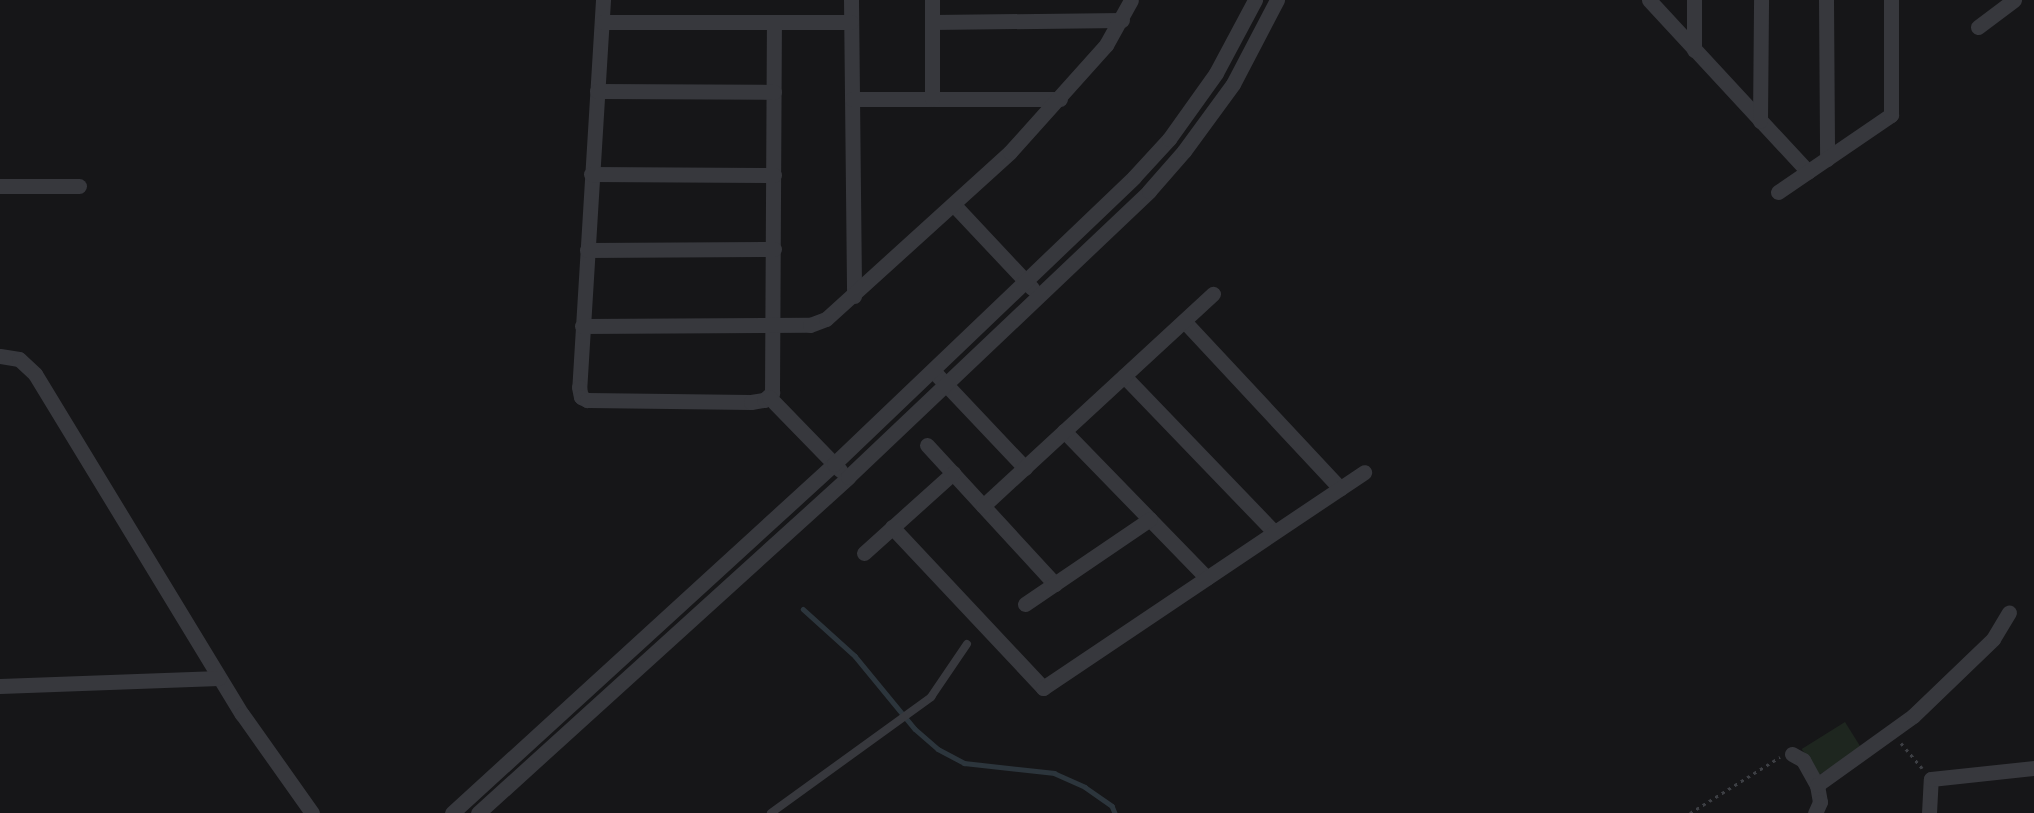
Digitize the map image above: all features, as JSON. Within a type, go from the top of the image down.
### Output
[{"type":"street","points":[[603,0],[579,387],[584,399],[751,402],[769,397]]},
{"type":"street","points":[[851,0],[854,296]]},
{"type":"street","points":[[932,0],[932,99]]},
{"type":"street","points":[[582,326],[774,325],[821,322],[854,296],[954,206],[1060,99],[1122,20],[1131,0]]},
{"type":"street","points":[[452,813],[834,464],[1134,177],[1168,139],[1216,73],[1255,0]]},
{"type":"street","points":[[478,813],[848,477],[1149,191],[1184,151],[1233,84],[1277,0]]},
{"type":"street","points":[[1649,0],[1808,172]]},
{"type":"street","points":[[1694,0],[1694,50]]},
{"type":"street","points":[[1760,121],[1761,0]]},
{"type":"street","points":[[1826,0],[1827,159]]},
{"type":"street","points":[[1778,192],[1890,115],[1891,0]]},
{"type":"street","points":[[1978,27],[2014,0]]},
{"type":"street","points":[[932,22],[1122,20]]},
{"type":"street","points":[[602,22],[851,22]]},
{"type":"street","points":[[769,397],[774,382],[774,22]]},
{"type":"street","points":[[1216,73],[1233,84]]},
{"type":"street","points":[[597,91],[774,92]]},
{"type":"street","points":[[852,99],[1060,99]]},
{"type":"street","points":[[591,174],[774,175]]},
{"type":"street","points":[[0,186],[79,186]]},
{"type":"street","points":[[954,206],[1040,297]]},
{"type":"street","points":[[587,250],[774,249]]},
{"type":"street","points":[[983,506],[1213,294]]},
{"type":"street","points":[[1184,321],[1340,488]]},
{"type":"street","points":[[0,356],[19,359],[35,374],[219,678],[312,813]]},
{"type":"street","points":[[931,369],[1024,468]]},
{"type":"street","points":[[1124,376],[1274,532]]},
{"type":"street","points":[[769,397],[848,477]]},
{"type":"street","points":[[1064,431],[1207,578]]},
{"type":"street","points":[[927,446],[1055,584]]},
{"type":"street","points":[[892,527],[1043,688],[1364,472]]},
{"type":"street","points":[[864,552],[953,473]]},
{"type":"street","points":[[1025,604],[1150,519]]},
{"type":"street","points":[[1817,785],[1892,733],[1993,639],[2009,612]]},
{"type":"street","points":[[0,686],[219,678]]},
{"type":"street","points":[[1791,754],[1803,760],[1817,785],[1817,812]]},
{"type":"street","points":[[1929,813],[1930,779],[2034,768]]},
{"type":"lane","points":[[771,813],[931,697],[967,645]]},
{"type":"path","points":[[1892,733],[1930,779]]},
{"type":"path","points":[[1690,813],[1781,756],[1791,754]]},
{"type":"shaded area","points":[[1845,722],[1861,748],[1818,775],[1802,749]]},
{"type":"waterway","points":[[803,609],[855,656],[915,729],[938,749],[964,763],[1054,773],[1085,787],[1112,806],[1115,813]]}]
